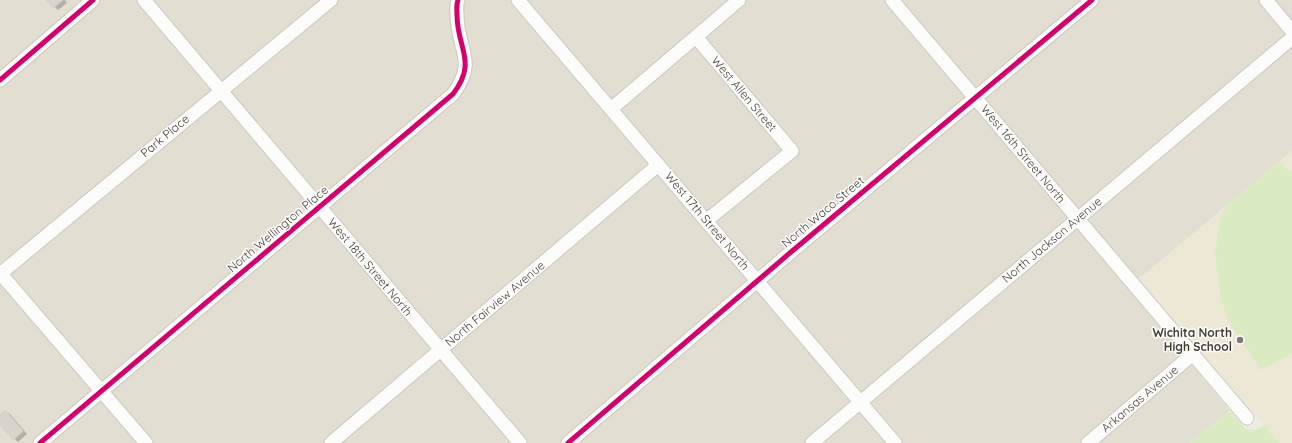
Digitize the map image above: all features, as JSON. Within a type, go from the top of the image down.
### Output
[{"type":"street","points":[[0,80],[93,0]]},
{"type":"street","name":"West 18th Street North","points":[[144,0],[520,443]]},
{"type":"street","name":"Park Place","points":[[0,273],[331,0]]},
{"type":"street","name":"North Wellington Place","points":[[40,443],[453,94],[462,82],[466,58],[457,30],[458,0]]},
{"type":"street","name":"West 17th Street North","points":[[518,0],[895,443]]},
{"type":"street","points":[[611,109],[739,0]]},
{"type":"street","name":"West 16th Street North","points":[[892,0],[1247,418]]},
{"type":"street","name":"North Waco Street","points":[[568,443],[757,281],[1092,0]]},
{"type":"street","points":[[1266,0],[1292,31]]},
{"type":"street","name":"West Allen Street","points":[[696,37],[792,151],[706,221]]},
{"type":"street","name":"North Jackson Avenue","points":[[812,443],[1292,38]]},
{"type":"street","name":"North Fairview Avenue","points":[[330,443],[658,165]]},
{"type":"street","points":[[0,273],[146,443]]},
{"type":"street","name":"Arkansas Avenue","points":[[1088,443],[1193,354]]},
{"type":"shaded area","points":[[0,0],[511,0],[886,443],[154,443],[0,262]]},
{"type":"shaded area","points":[[525,0],[1292,0],[1292,151],[1128,288],[1230,411],[1190,443],[900,443]]},
{"type":"shaded area","name":"Wichita North High School","points":[[1292,151],[1292,443],[1279,443],[1250,409],[1245,407],[1138,280]]},
{"type":"shaded area","points":[[0,280],[138,443],[0,443]]},
{"type":"green space","points":[[1279,162],[1292,173],[1292,353],[1261,370],[1228,320],[1221,299],[1215,254],[1220,219],[1227,205]]},
{"type":"green space","points":[[1230,411],[1246,429],[1256,430],[1264,425],[1279,443],[1190,443]]},
{"type":"building","points":[[46,0],[63,0],[53,8]]},
{"type":"building","points":[[5,410],[23,431],[13,440],[0,425],[0,415]]},
{"type":"cycle path","points":[[0,80],[93,0]]},
{"type":"cycle path","points":[[40,443],[453,94],[464,73],[465,63],[458,27],[458,0]]},
{"type":"cycle path","points":[[568,443],[791,252],[1092,0]]},
{"type":"place","name":"Wichita North High School","points":[[1240,340]]}]
